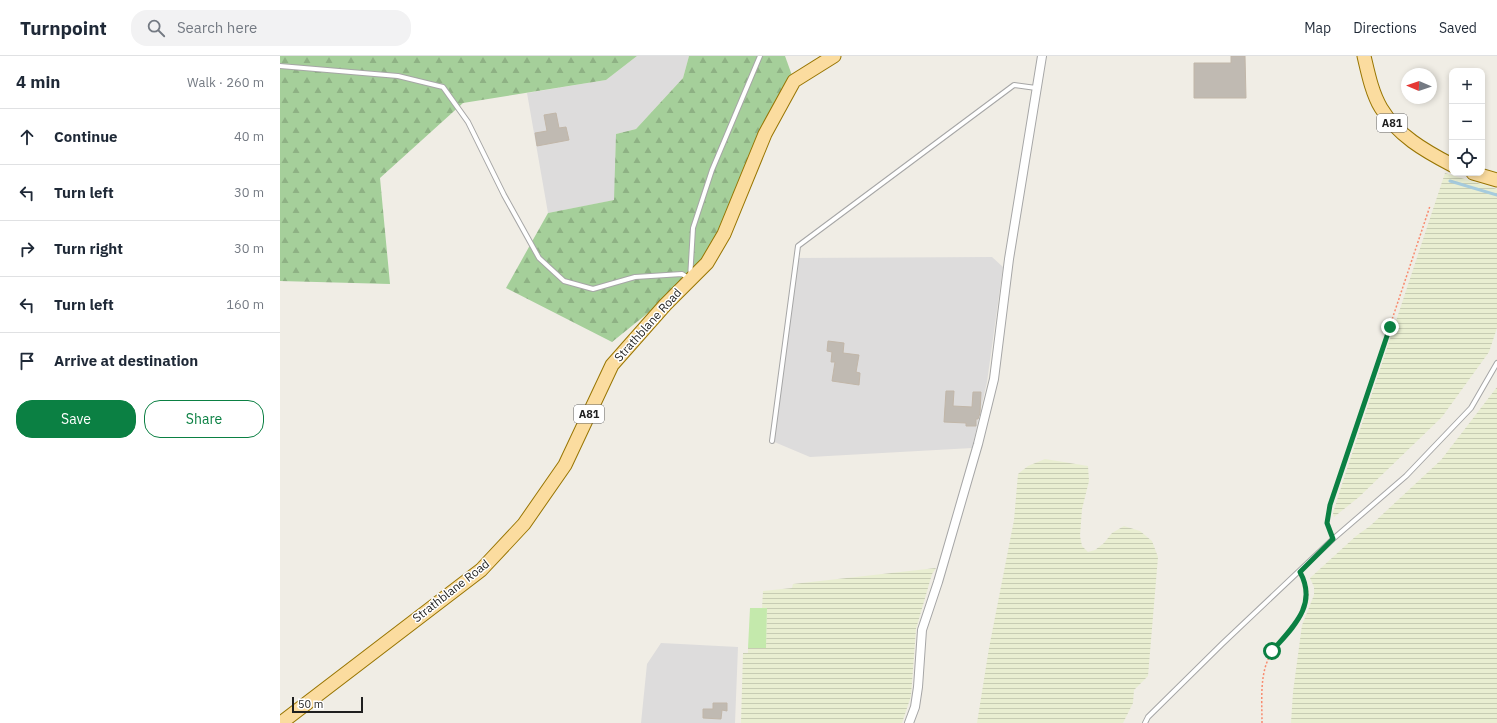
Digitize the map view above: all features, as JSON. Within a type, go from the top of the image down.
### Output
[{"type":"main road","name":"Strathblane Road","points":[[281,723],[481,570],[524,524],[565,465],[612,365],[665,305],[707,263],[717,246],[738,202],[765,134],[794,81],[834,56]]},
{"type":"main road","name":"A81","points":[[1364,56],[1371,82],[1381,108],[1398,130],[1426,152],[1449,164]]},
{"type":"main road","points":[[1483,176],[1497,180]]},
{"type":"street","points":[[909,723],[915,707],[918,687],[922,630],[978,444],[994,379],[1009,259],[1042,56]]},
{"type":"lane","points":[[280,66],[398,76],[443,87],[468,122],[504,195],[540,258],[564,280],[593,289],[635,277],[682,274],[690,279],[693,228],[712,170],[760,56]]},
{"type":"lane","points":[[772,441],[798,246],[1014,85],[1037,88]]},
{"type":"lane","points":[[1145,723],[1148,717],[1222,644],[1300,572],[1333,539],[1406,476],[1471,408],[1497,363]]},
{"type":"path","points":[[1333,539],[1327,523],[1330,505],[1430,206]]},
{"type":"path","points":[[1262,723],[1263,679],[1267,662],[1272,651],[1295,623],[1305,607],[1307,593],[1305,580],[1300,572]]},
{"type":"shaded area","points":[[637,56],[689,56],[683,78],[636,129],[616,134],[615,200],[548,213],[527,93],[606,80]]},
{"type":"shaded area","points":[[992,257],[1003,267],[987,382],[972,448],[810,457],[772,441],[795,258]]},
{"type":"shaded area","points":[[661,643],[738,647],[735,723],[641,723],[647,664]]},
{"type":"green space","points":[[280,56],[637,56],[606,80],[463,103],[380,178],[390,284],[280,281]]},
{"type":"green space","points":[[689,56],[785,56],[794,81],[738,202],[690,279],[612,342],[506,288],[548,213],[614,200],[616,134],[636,129],[683,78]]},
{"type":"green space","points":[[1445,173],[1449,174],[1449,176],[1455,176],[1497,189],[1497,328],[1489,352],[1442,417],[1359,497],[1334,517],[1333,513]]},
{"type":"green space","points":[[1497,387],[1497,723],[1291,723],[1293,692],[1302,625],[1314,595],[1314,587],[1310,578],[1356,536],[1370,526],[1441,460]]},
{"type":"green space","points":[[1045,459],[1088,466],[1089,481],[1082,509],[1080,536],[1082,546],[1088,552],[1095,550],[1104,543],[1112,533],[1124,526],[1140,531],[1152,541],[1158,557],[1148,676],[1134,690],[1133,703],[1123,723],[977,723],[989,648],[1014,520],[1018,474],[1028,466]]},
{"type":"green space","points":[[936,568],[932,574],[916,629],[911,696],[902,723],[741,723],[743,653],[748,653],[748,648],[766,648],[767,608],[762,608],[763,591],[792,588],[793,584]]},
{"type":"green space","points":[[750,608],[767,608],[766,648],[748,648]]},
{"type":"building","points":[[1231,56],[1245,56],[1246,98],[1194,98],[1194,63],[1231,63]]},
{"type":"building","points":[[556,113],[559,128],[566,127],[569,140],[537,146],[535,133],[547,131],[544,115]]},
{"type":"building","points":[[828,341],[844,343],[843,353],[859,355],[856,372],[860,373],[859,385],[832,381],[835,362],[831,362],[832,352],[827,351]]},
{"type":"building","points":[[946,391],[954,391],[953,406],[972,407],[973,392],[981,392],[980,413],[978,419],[976,419],[976,426],[966,426],[966,423],[944,422]]},
{"type":"building","points":[[713,703],[727,703],[727,711],[722,710],[721,719],[703,718],[703,709],[713,709]]},
{"type":"waterway","points":[[1450,181],[1497,195]]},
{"type":"route","points":[[1272,651],[1284,638],[1305,607],[1307,593],[1305,580],[1300,572],[1333,539],[1327,523],[1330,505],[1390,327]]}]
